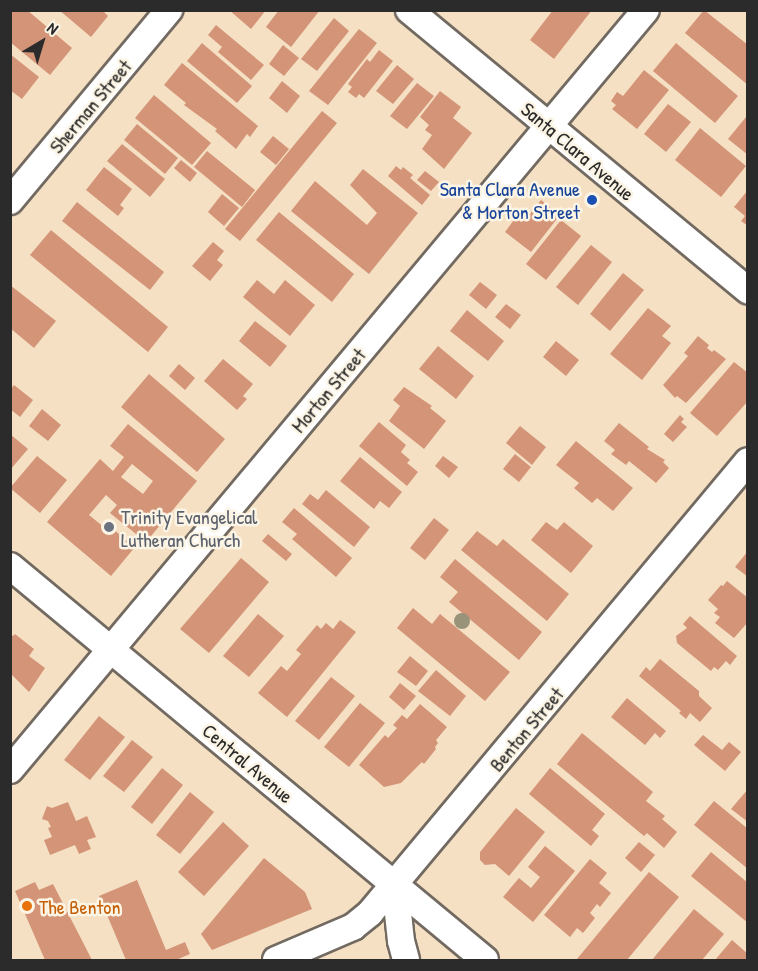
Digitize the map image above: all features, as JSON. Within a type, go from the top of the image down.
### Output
[{"type":"street","name":"Sherman Street","points":[[10,201],[169,10]]},
{"type":"street","name":"Santa Clara Avenue","points":[[409,10],[747,290]]},
{"type":"street","name":"Morton Street","points":[[10,770],[646,10]]},
{"type":"street","name":"Benton Street","points":[[276,960],[352,927],[370,913],[747,461]]},
{"type":"street","name":"Central Avenue","points":[[10,566],[485,960]]},
{"type":"street","points":[[395,885],[401,941],[406,960]]},
{"type":"building","points":[[10,10],[27,10],[72,48],[50,75],[10,42]]},
{"type":"building","points":[[59,10],[102,10],[108,16],[91,37]]},
{"type":"building","points":[[229,10],[266,10],[251,29]]},
{"type":"building","points":[[279,10],[320,10],[291,47],[266,27]]},
{"type":"building","points":[[553,10],[592,10],[554,59],[530,40]]},
{"type":"building","points":[[704,10],[748,45],[748,85],[685,33]]},
{"type":"building","points":[[334,18],[349,31],[317,71],[301,59]]},
{"type":"building","points":[[216,25],[264,65],[251,80],[218,52],[222,47],[208,35]]},
{"type":"building","points":[[359,29],[377,43],[328,105],[309,91]]},
{"type":"building","points":[[202,43],[252,86],[237,103],[187,61]]},
{"type":"building","points":[[676,43],[738,96],[715,123],[653,71]]},
{"type":"building","points":[[283,45],[299,58],[284,76],[269,64]]},
{"type":"building","points":[[379,50],[393,61],[364,98],[359,94],[356,98],[348,92],[352,87],[348,84],[367,59],[370,62]]},
{"type":"building","points":[[10,54],[39,77],[22,99],[10,90]]},
{"type":"building","points":[[182,63],[258,126],[250,137],[247,134],[236,149],[215,131],[217,129],[184,105],[186,103],[164,85]]},
{"type":"building","points":[[397,65],[414,79],[393,104],[376,91]]},
{"type":"building","points":[[644,70],[669,90],[637,129],[612,109],[616,105],[611,101],[617,92],[623,96]]},
{"type":"building","points":[[282,81],[300,96],[287,113],[269,98]]},
{"type":"building","points":[[417,83],[434,96],[407,129],[390,116]]},
{"type":"building","points":[[440,91],[461,107],[453,118],[472,133],[444,169],[422,149],[432,135],[425,130],[429,125],[420,117]]},
{"type":"building","points":[[154,95],[211,143],[192,165],[135,118]]},
{"type":"building","points":[[668,104],[691,122],[666,152],[644,134]]},
{"type":"building","points":[[322,111],[337,123],[240,241],[225,229]]},
{"type":"building","points":[[746,117],[748,119],[748,155],[728,139]]},
{"type":"building","points":[[137,124],[178,158],[165,174],[124,140]]},
{"type":"building","points":[[700,128],[746,166],[721,197],[675,160]]},
{"type":"building","points":[[273,136],[289,149],[276,165],[260,152]]},
{"type":"building","points":[[122,144],[165,179],[150,197],[107,161]]},
{"type":"building","points":[[207,151],[255,190],[242,207],[194,167]]},
{"type":"building","points":[[181,160],[197,173],[190,182],[174,168]]},
{"type":"building","points":[[396,166],[401,170],[403,167],[413,175],[410,178],[430,195],[422,205],[388,176]]},
{"type":"building","points":[[104,167],[132,189],[120,205],[124,208],[118,216],[86,190]]},
{"type":"building","points":[[363,169],[418,213],[369,274],[291,211],[315,181],[367,225],[377,213],[350,185]]},
{"type":"building","points":[[425,171],[439,182],[431,191],[417,180]]},
{"type":"building","points":[[748,190],[748,226],[741,221],[745,216],[734,207]]},
{"type":"building","points":[[222,194],[239,208],[224,226],[208,212]]},
{"type":"building","points":[[541,200],[560,215],[531,252],[505,232],[519,213],[526,219]]},
{"type":"building","points":[[77,202],[164,272],[150,290],[62,221]]},
{"type":"building","points":[[279,212],[354,274],[332,302],[256,240]]},
{"type":"building","points":[[561,220],[581,236],[546,280],[526,264]]},
{"type":"building","points":[[51,230],[168,327],[148,352],[30,255]]},
{"type":"building","points":[[213,242],[224,251],[217,260],[223,265],[210,281],[192,266]]},
{"type":"building","points":[[591,245],[612,262],[578,305],[556,287]]},
{"type":"building","points":[[623,273],[644,290],[610,331],[590,314]]},
{"type":"building","points":[[257,280],[274,294],[285,280],[315,305],[290,336],[243,297]]},
{"type":"building","points":[[480,282],[497,295],[486,309],[469,295]]},
{"type":"building","points":[[10,285],[56,321],[34,348],[10,328]]},
{"type":"building","points":[[506,304],[521,315],[510,329],[495,317]]},
{"type":"building","points":[[648,308],[671,326],[662,336],[671,343],[642,380],[610,354]]},
{"type":"building","points":[[467,310],[504,341],[488,361],[450,331]]},
{"type":"building","points":[[255,321],[287,346],[270,367],[239,341]]},
{"type":"building","points":[[698,336],[709,345],[707,348],[726,359],[686,403],[677,396],[675,398],[663,385],[688,356],[684,353]]},
{"type":"building","points":[[556,341],[579,360],[566,376],[543,357]]},
{"type":"building","points":[[438,346],[474,376],[456,399],[419,369]]},
{"type":"building","points":[[223,359],[253,384],[243,396],[247,399],[237,410],[204,381]]},
{"type":"building","points":[[734,362],[748,373],[748,401],[717,436],[690,413]]},
{"type":"building","points":[[179,364],[195,378],[185,390],[169,376]]},
{"type":"building","points":[[149,374],[225,439],[197,472],[121,407]]},
{"type":"building","points":[[14,385],[33,400],[20,417],[10,409],[10,390]]},
{"type":"building","points":[[404,387],[432,406],[430,408],[446,421],[424,449],[389,421],[400,406],[393,400]]},
{"type":"building","points":[[42,409],[61,425],[48,441],[29,426]]},
{"type":"building","points":[[680,415],[684,419],[681,422],[687,427],[673,442],[664,434]]},
{"type":"building","points":[[379,422],[406,445],[401,452],[410,460],[407,463],[418,472],[407,486],[359,446]]},
{"type":"building","points":[[619,423],[649,447],[647,449],[665,460],[663,462],[669,468],[656,483],[629,461],[626,465],[611,454],[615,450],[604,441]]},
{"type":"building","points":[[128,424],[197,481],[146,542],[110,513],[117,505],[106,495],[89,515],[110,532],[113,529],[135,547],[111,576],[47,522],[100,459],[113,471],[124,457],[110,446]],"holes":[[[132,464],[153,481],[143,494],[121,477]]]},
{"type":"building","points":[[520,426],[546,447],[532,465],[506,443]]},
{"type":"building","points":[[10,434],[28,449],[10,470]]},
{"type":"building","points":[[576,441],[633,488],[613,511],[597,498],[592,503],[574,488],[579,483],[556,465]]},
{"type":"building","points":[[515,454],[531,467],[519,482],[503,469]]},
{"type":"building","points":[[37,456],[67,480],[40,513],[10,488]]},
{"type":"building","points":[[443,456],[458,467],[449,478],[435,466]]},
{"type":"building","points":[[360,457],[402,492],[389,508],[380,501],[374,509],[340,481]]},
{"type":"building","points":[[326,490],[370,527],[354,547],[302,504],[310,494],[318,500]]},
{"type":"building","points":[[294,508],[352,558],[336,577],[292,539],[297,534],[282,522]]},
{"type":"building","points":[[434,518],[449,530],[425,560],[410,548]]},
{"type":"building","points":[[546,522],[557,530],[564,522],[593,546],[571,573],[531,540]]},
{"type":"building","points":[[477,531],[497,546],[503,539],[569,594],[547,621],[461,550]]},
{"type":"building","points":[[268,534],[292,554],[286,561],[262,541]]},
{"type":"building","points":[[748,551],[748,577],[735,567]]},
{"type":"building","points":[[241,558],[269,582],[209,653],[180,629]]},
{"type":"building","points":[[455,559],[542,632],[519,660],[449,602],[458,592],[440,577]]},
{"type":"building","points":[[727,581],[748,598],[748,622],[734,638],[715,623],[720,617],[714,613],[718,609],[708,600]]},
{"type":"building","points":[[413,608],[432,624],[440,614],[510,672],[485,701],[397,628]]},
{"type":"building","points":[[258,614],[284,636],[249,677],[223,656]]},
{"type":"building","points":[[690,616],[737,656],[730,665],[726,661],[718,670],[714,667],[711,671],[677,643],[676,636],[687,628],[683,624]]},
{"type":"building","points":[[340,620],[356,632],[287,717],[258,693],[281,666],[287,671],[301,654],[296,650],[317,625],[321,629],[326,623],[333,629]]},
{"type":"building","points":[[10,634],[13,636],[15,634],[34,649],[29,656],[45,668],[29,692],[10,673]]},
{"type":"building","points":[[410,656],[428,671],[416,686],[397,672]]},
{"type":"building","points":[[660,659],[699,691],[699,696],[712,708],[700,722],[690,713],[686,719],[679,713],[681,711],[639,676],[646,667],[650,671]]},
{"type":"building","points":[[436,670],[466,696],[450,716],[418,691]]},
{"type":"building","points":[[331,677],[355,696],[319,740],[295,721]]},
{"type":"building","points":[[400,683],[416,696],[404,710],[389,697]]},
{"type":"building","points":[[627,698],[666,731],[660,738],[655,733],[645,745],[611,717]]},
{"type":"building","points":[[360,703],[385,723],[349,767],[324,747]]},
{"type":"building","points":[[420,704],[447,727],[436,740],[438,743],[436,749],[424,764],[422,762],[401,783],[384,787],[359,765],[385,735],[388,738],[397,728],[393,725],[402,715],[407,719]]},
{"type":"building","points":[[99,716],[125,737],[90,780],[64,760]]},
{"type":"building","points":[[582,733],[653,792],[646,801],[665,816],[662,819],[677,832],[664,848],[647,833],[644,836],[557,764]]},
{"type":"building","points":[[703,735],[722,750],[729,742],[741,752],[725,771],[694,745]]},
{"type":"building","points":[[132,740],[153,757],[124,792],[103,776]]},
{"type":"building","points":[[162,768],[183,785],[152,824],[131,807]]},
{"type":"building","points":[[550,768],[605,814],[592,830],[599,836],[591,846],[529,794]]},
{"type":"building","points":[[748,789],[748,822],[731,809]]},
{"type":"building","points":[[190,792],[214,812],[180,854],[156,835]]},
{"type":"building","points":[[714,801],[748,829],[748,869],[694,825]]},
{"type":"building","points":[[68,802],[76,821],[87,816],[96,837],[87,840],[91,849],[79,854],[75,845],[50,855],[44,840],[52,837],[48,828],[51,827],[48,821],[42,819],[47,806],[52,808]]},
{"type":"building","points":[[516,808],[545,832],[509,876],[495,864],[485,865],[480,860],[480,852]]},
{"type":"building","points":[[223,822],[249,846],[204,896],[178,872]]},
{"type":"building","points":[[639,842],[655,855],[641,872],[625,858]]},
{"type":"building","points":[[545,846],[575,871],[533,922],[503,897],[519,878],[531,888],[540,877],[528,867]]},
{"type":"building","points":[[711,852],[748,883],[748,923],[691,876]]},
{"type":"building","points":[[264,858],[305,892],[312,909],[212,950],[201,934]]},
{"type":"building","points":[[590,859],[607,873],[599,883],[611,893],[600,907],[597,904],[590,913],[595,918],[583,933],[577,928],[570,937],[544,915]]},
{"type":"building","points":[[649,872],[679,897],[627,960],[578,960],[577,959]]},
{"type":"building","points":[[137,880],[166,950],[185,942],[190,954],[176,960],[126,960],[99,896]]},
{"type":"building","points":[[35,882],[39,890],[53,884],[92,960],[45,960],[15,891]]},
{"type":"building","points":[[694,909],[724,934],[702,960],[652,960]]},
{"type":"building","points":[[732,940],[748,954],[748,960],[715,960]]},
{"type":"place","name":"Santa Clara Avenue & Morton Street","points":[[592,200]]},
{"type":"place","name":"Trinity Evangelical Lutheran Church","points":[[109,527]]},
{"type":"place","name":"The Benton","points":[[27,906]]}]
